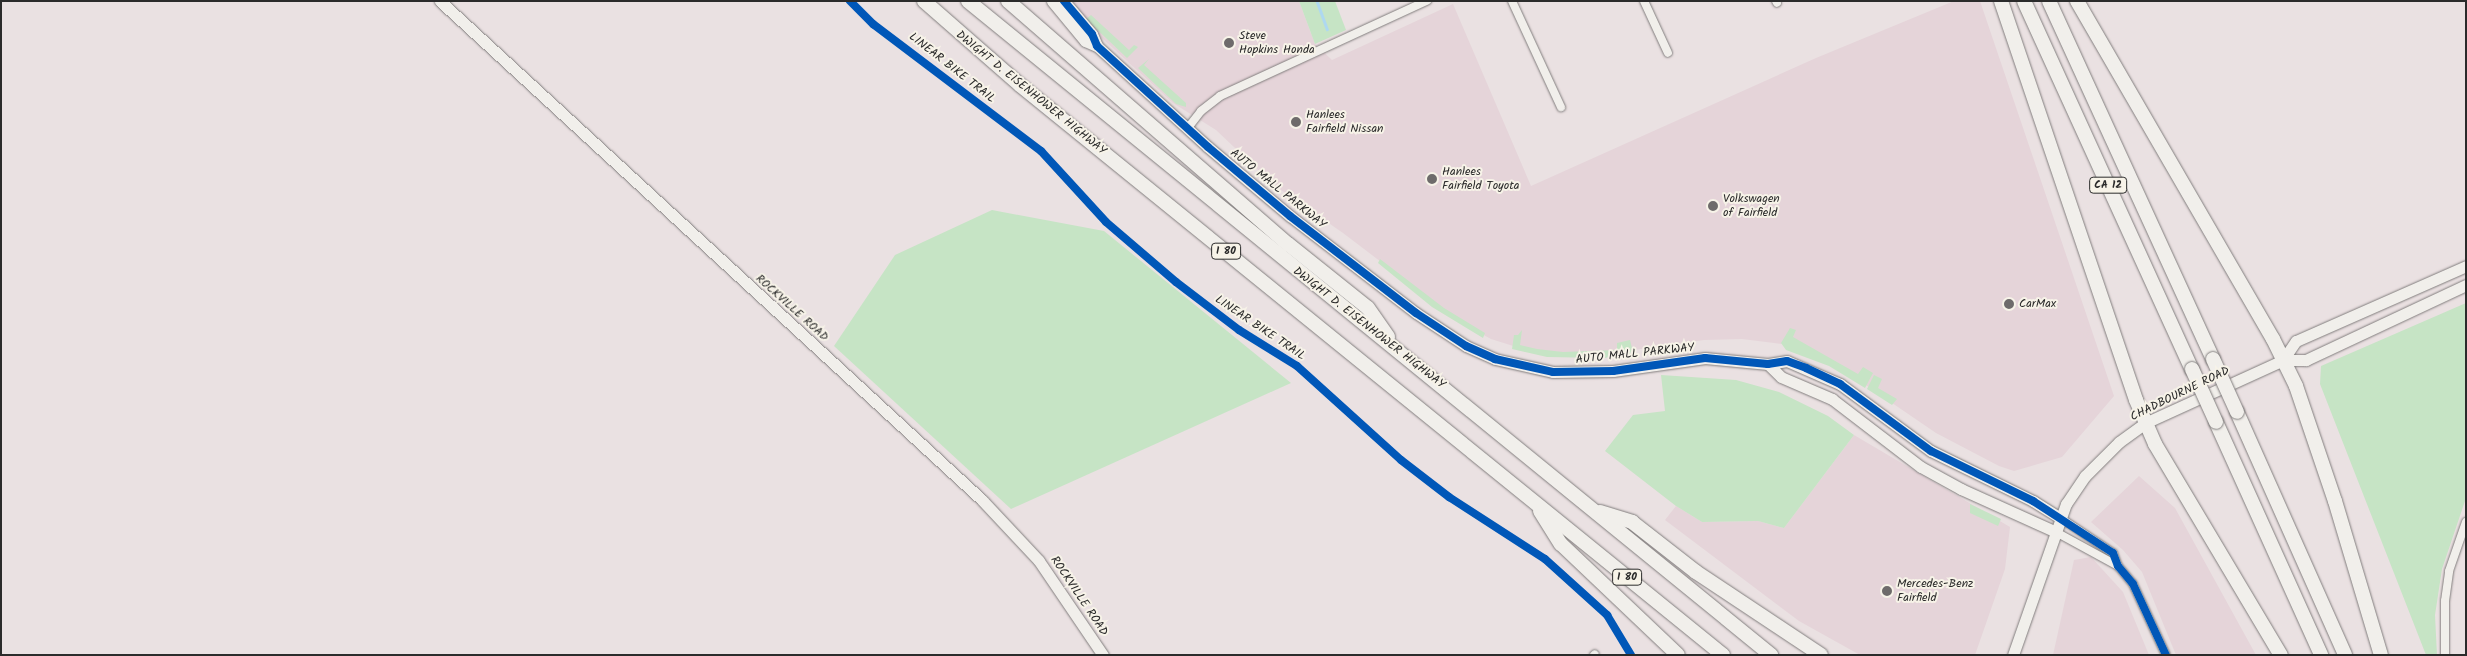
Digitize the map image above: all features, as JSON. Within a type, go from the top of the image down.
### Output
[{"type":"highway","name":"DWIGHT D. EISENHOWER HIGHWAY","points":[[924,1],[1020,85],[1723,655]]},
{"type":"highway","name":"DWIGHT D. EISENHOWER HIGHWAY","points":[[968,1],[1154,155],[1394,346],[1771,655]]},
{"type":"highway","points":[[1008,1],[1288,244],[1368,308],[1394,346]]},
{"type":"highway","points":[[2002,1],[2145,423],[2281,655]]},
{"type":"highway","name":"CA 12","points":[[2024,1],[2321,655]]},
{"type":"highway","name":"CA 12","points":[[2049,1],[2346,655]]},
{"type":"highway","points":[[2077,1],[2283,360],[2296,386],[2335,501],[2381,655]]},
{"type":"highway","points":[[1531,498],[1561,544],[1678,655]]},
{"type":"highway","points":[[1597,511],[1632,522],[1696,572],[1821,655]]},
{"type":"main road","name":"ROCKVILLE ROAD","points":[[440,1],[982,500],[1039,561],[1103,655]]},
{"type":"main road","name":"AUTO MALL PARKWAY","points":[[1052,1],[1085,42],[1097,46],[1187,129],[1290,216],[1416,313],[1466,346],[1495,359],[1524,368],[1577,373],[1705,358],[1768,364],[1787,361],[1840,384],[1931,451],[2033,500],[2059,517]]},
{"type":"main road","name":"AUTO MALL PARKWAY","points":[[1064,1],[1092,34],[1097,46]]},
{"type":"main road","name":"CHADBOURNE ROAD","points":[[2283,360],[2296,341],[2466,266]]},
{"type":"main road","name":"CHADBOURNE ROAD","points":[[2013,655],[2059,517],[2067,502],[2102,458],[2145,423],[2283,360],[2306,360],[2466,285]]},
{"type":"main road","points":[[1768,364],[1781,377],[1832,399],[1921,466],[1961,489],[2054,531]]},
{"type":"street","points":[[1187,129],[1201,111],[1220,96],[1427,1]]},
{"type":"street","points":[[1512,1],[1561,107]]},
{"type":"street","points":[[1644,1],[1668,53]]},
{"type":"street","points":[[2059,517],[2113,553],[2118,566]]},
{"type":"street","points":[[2445,655],[2444,601],[2450,571],[2466,522]]},
{"type":"street","points":[[2054,531],[2118,566],[2134,584],[2166,655]]},
{"type":"shaded area","points":[[1070,1],[1299,1],[1315,44],[1332,60],[1453,4],[1531,186],[1816,58],[1954,1],[1980,1],[2114,396],[2062,457],[2014,471],[1999,466],[1936,433],[1835,364],[1790,345],[1742,339],[1704,340],[1613,353],[1565,356],[1526,350],[1491,339],[1460,322],[1343,233],[1274,185],[1216,130],[1173,103],[1092,29]]},
{"type":"shaded area","points":[[1854,435],[2010,527],[2005,569],[1975,655],[1860,655],[1799,621],[1665,520],[1676,506],[1702,522],[1758,521],[1784,528]]},
{"type":"shaded area","points":[[2139,476],[2175,508],[2256,655],[2176,655],[2142,572],[2123,550],[2091,522]]},
{"type":"shaded area","points":[[2091,557],[2123,592],[2149,655],[2053,655],[2074,560]]},
{"type":"green space","points":[[1299,1],[1335,1],[1346,30],[1315,44]]},
{"type":"green space","points":[[1091,15],[1129,50],[1134,45],[1138,47],[1127,58],[1086,19]]},
{"type":"green space","points":[[1149,59],[1144,65],[1186,103],[1186,107],[1176,104],[1138,68]]},
{"type":"green space","points":[[992,210],[1104,231],[1291,383],[1011,509],[834,346],[895,255]]},
{"type":"green space","points":[[1380,259],[1444,308],[1485,333],[1483,338],[1432,307],[1378,263]]},
{"type":"green space","points":[[2466,303],[2466,498],[2442,569],[2435,615],[2437,655],[2426,655],[2320,384],[2321,366]]},
{"type":"green space","points":[[1790,328],[1796,330],[1793,337],[1858,374],[1863,367],[1873,373],[1865,388],[1829,366],[1786,350],[1781,343]]},
{"type":"green space","points":[[1522,330],[1520,345],[1537,349],[1563,352],[1617,350],[1617,343],[1630,340],[1632,348],[1630,354],[1604,358],[1547,357],[1512,349],[1514,335],[1518,335]]},
{"type":"green space","points":[[1661,375],[1736,380],[1779,392],[1828,416],[1854,435],[1784,528],[1758,521],[1702,522],[1676,506],[1605,451],[1633,415],[1665,411]]},
{"type":"green space","points":[[1874,375],[1882,379],[1878,388],[1897,399],[1892,405],[1867,389]]},
{"type":"green space","points":[[1970,504],[2001,519],[1998,526],[1970,513]]},
{"type":"waterway","points":[[1317,1],[1327,29]]},
{"type":"cycle path","name":"LINEAR BIKE TRAIL","points":[[850,1],[873,24],[1041,151],[1106,222],[1176,282],[1239,330],[1297,366],[1401,460],[1449,497],[1545,559],[1607,615],[1631,655]]},
{"type":"cycle path","points":[[1064,1],[1092,34],[1097,46],[1208,147],[1290,216],[1416,313],[1466,346],[1495,359],[1553,372],[1613,371],[1705,358],[1768,364],[1787,361],[1806,368],[1840,384],[1931,451],[2033,501],[2113,553],[2118,566],[2133,584],[2166,655]]},
{"type":"place","name":"Steve Hopkins Honda","points":[[1229,43]]},
{"type":"place","name":"Hanlees Fairfield Nissan","points":[[1296,122]]},
{"type":"place","name":"Hanlees Fairfield Toyota","points":[[1432,179]]},
{"type":"place","name":"Volkswagen of Fairfield","points":[[1713,206]]},
{"type":"place","name":"CarMax","points":[[2009,304]]},
{"type":"place","name":"Mercedes-Benz Fairfield","points":[[1887,591]]}]
